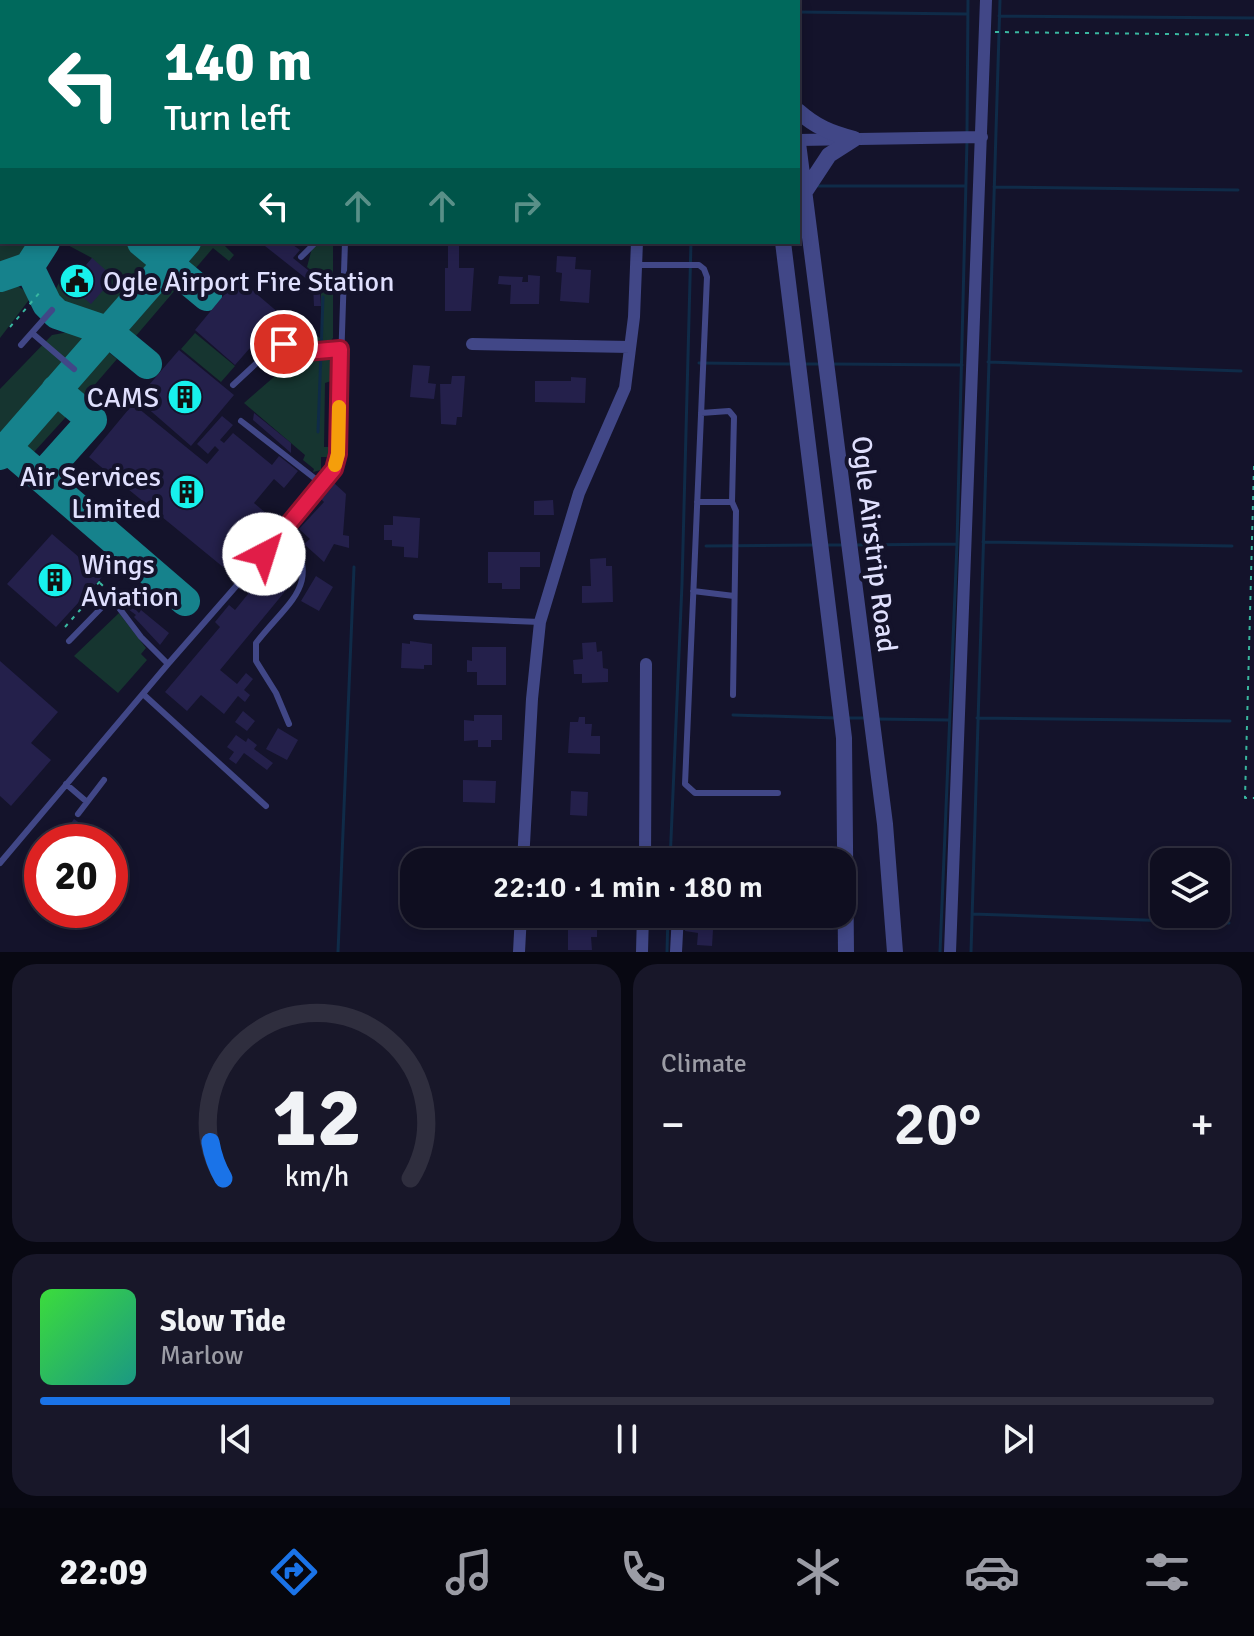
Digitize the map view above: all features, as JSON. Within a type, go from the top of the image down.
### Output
[{"type":"street","points":[[950,952],[986,0]]},
{"type":"street","points":[[800,113],[831,133],[854,139]]},
{"type":"street","points":[[800,143],[982,137]]},
{"type":"street","points":[[804,193],[829,155],[854,139]]},
{"type":"street","name":"Ogle Airstrip Road","points":[[800,160],[885,824],[895,952]]},
{"type":"street","points":[[524,848],[532,699],[540,622],[579,493],[625,388],[637,244]]},
{"type":"street","name":"Ogle Airstrip Road","points":[[783,244],[844,738],[846,952]]},
{"type":"street","points":[[472,344],[630,347]]},
{"type":"street","points":[[645,848],[646,664]]},
{"type":"street","points":[[519,952],[520,928]]},
{"type":"street","points":[[642,952],[643,928]]},
{"type":"street","points":[[676,952],[677,928]]},
{"type":"lane","points":[[301,257],[314,244]]},
{"type":"lane","points":[[0,863],[334,469],[338,454],[345,244]]},
{"type":"lane","points":[[636,265],[699,265],[707,277],[685,784],[695,793],[778,793]]},
{"type":"lane","points":[[21,345],[52,310]]},
{"type":"lane","points":[[32,333],[74,369]]},
{"type":"lane","points":[[233,385],[276,345],[284,344],[300,351],[314,352],[340,349]]},
{"type":"lane","points":[[701,413],[729,411],[734,417],[733,695]]},
{"type":"lane","points":[[241,421],[322,484]]},
{"type":"lane","points":[[697,502],[732,502]]},
{"type":"lane","points":[[264,522],[280,536]]},
{"type":"lane","points":[[288,526],[304,564],[303,584],[256,643],[254,654],[289,724]]},
{"type":"lane","points":[[248,540],[264,554]]},
{"type":"lane","points":[[693,591],[734,596]]},
{"type":"lane","points":[[69,641],[110,601],[117,602],[141,637],[168,664]]},
{"type":"lane","points":[[416,617],[540,622]]},
{"type":"lane","points":[[143,694],[266,806]]},
{"type":"lane","points":[[78,814],[104,780]]},
{"type":"lane","points":[[66,784],[87,802]]},
{"type":"path","points":[[986,32],[1254,35]]},
{"type":"path","points":[[10,327],[41,291]]},
{"type":"path","points":[[1254,466],[1245,798],[1254,798]]},
{"type":"path","points":[[98,611],[86,597],[100,580],[109,591],[110,601]]},
{"type":"path","points":[[65,627],[88,601]]},
{"type":"green space","points":[[0,244],[37,244],[17,263],[0,269]]},
{"type":"green space","points":[[66,244],[127,244],[145,257],[149,268],[105,320],[93,323],[57,302],[54,295],[63,276],[72,282],[92,258]]},
{"type":"green space","points":[[188,244],[223,244],[234,255],[229,261],[213,248],[189,276],[172,263]]},
{"type":"green space","points":[[333,244],[333,338],[326,346],[304,348],[312,332],[321,339],[321,278],[307,267],[312,248]]},
{"type":"green space","points":[[162,275],[176,289],[135,337],[127,339],[118,331],[118,325]]},
{"type":"green space","points":[[8,279],[32,296],[0,338],[0,289]]},
{"type":"green space","points":[[80,330],[89,335],[89,340],[0,444],[0,389],[52,335]]},
{"type":"green space","points":[[195,333],[235,366],[221,382],[181,349]]},
{"type":"green space","points":[[101,346],[117,359],[85,396],[75,398],[68,389],[70,382]]},
{"type":"green space","points":[[290,354],[323,354],[331,361],[331,381],[325,383],[324,447],[329,447],[329,457],[321,457],[321,470],[313,472],[314,469],[303,460],[305,455],[244,403],[277,377],[283,370],[277,365]]},
{"type":"green space","points":[[57,404],[65,408],[65,418],[34,452],[23,453],[19,446],[21,439],[50,406]]},
{"type":"green space","points":[[119,613],[146,648],[141,654],[147,660],[118,693],[74,656]]},
{"type":"building","points":[[294,244],[300,250],[293,258],[319,279],[321,306],[314,306],[313,284],[265,246]]},
{"type":"building","points":[[448,244],[459,244],[459,268],[474,268],[471,311],[445,311],[445,268],[448,268]]},
{"type":"building","points":[[557,256],[576,257],[575,269],[591,270],[589,303],[560,301],[562,273],[556,272]]},
{"type":"building","points":[[92,258],[110,274],[102,283],[106,287],[91,304],[69,285]]},
{"type":"building","points":[[528,275],[540,276],[539,304],[510,304],[511,285],[498,284],[499,276],[523,277],[522,282],[528,282]]},
{"type":"building","points":[[238,278],[280,314],[235,365],[195,330]]},
{"type":"building","name":"CAMS","points":[[179,350],[234,395],[191,446],[137,399]]},
{"type":"building","points":[[413,365],[430,366],[428,383],[436,384],[434,399],[410,397]]},
{"type":"building","points":[[452,376],[465,376],[462,417],[457,417],[456,425],[441,424],[440,384],[451,384]]},
{"type":"building","points":[[571,377],[586,378],[585,403],[535,402],[535,381],[571,381]]},
{"type":"building","name":"Air Services Limited","points":[[133,404],[207,464],[219,450],[215,446],[208,454],[197,444],[222,416],[233,425],[220,440],[224,443],[233,433],[272,465],[279,456],[298,471],[284,488],[274,479],[254,503],[267,514],[223,567],[89,457]]},
{"type":"building","points":[[254,413],[291,443],[291,453],[253,420]]},
{"type":"building","points":[[334,483],[346,494],[343,535],[349,536],[349,548],[334,544],[324,562],[304,544],[310,539],[299,529],[324,502],[320,498]]},
{"type":"building","points":[[553,500],[554,515],[534,515],[534,501]]},
{"type":"building","points":[[393,516],[420,518],[418,558],[404,557],[404,547],[392,546],[392,540],[384,540],[384,525],[393,525]]},
{"type":"building","name":"Wings Aviation","points":[[52,534],[102,577],[56,627],[7,584]]},
{"type":"building","points":[[488,552],[540,552],[540,567],[520,567],[520,589],[502,589],[502,583],[488,583]]},
{"type":"building","points":[[606,558],[606,566],[612,566],[613,602],[582,603],[582,586],[591,586],[590,559]]},
{"type":"building","points":[[266,572],[287,589],[220,670],[237,684],[246,673],[253,679],[244,690],[250,695],[245,702],[238,696],[224,714],[201,695],[187,711],[165,692],[220,627],[215,622],[229,605],[235,610]]},
{"type":"building","points":[[316,576],[333,587],[319,611],[301,601]]},
{"type":"building","points":[[132,606],[169,633],[160,645],[128,609]]},
{"type":"building","points":[[410,641],[432,644],[432,665],[424,665],[424,669],[401,668],[402,643],[410,644]]},
{"type":"building","points":[[596,642],[597,652],[602,651],[603,668],[608,669],[608,682],[582,683],[582,674],[574,674],[573,660],[583,659],[582,643]]},
{"type":"building","points":[[472,647],[506,647],[506,685],[477,685],[477,672],[467,672],[467,660],[472,661]]},
{"type":"building","points":[[0,661],[58,712],[31,743],[51,760],[11,806],[0,796]]},
{"type":"building","points":[[243,711],[255,721],[247,731],[235,722]]},
{"type":"building","points":[[474,715],[502,715],[502,740],[491,740],[491,747],[478,747],[478,740],[464,741],[464,720],[474,721]]},
{"type":"building","points":[[579,717],[585,717],[585,724],[592,724],[591,736],[600,736],[600,754],[568,753],[570,722],[578,722]]},
{"type":"building","points":[[278,728],[298,740],[287,760],[266,749]]},
{"type":"building","points":[[236,735],[246,742],[248,738],[257,745],[254,749],[273,763],[267,770],[244,753],[236,764],[229,759],[234,752],[227,747]]},
{"type":"building","points":[[463,780],[496,781],[495,803],[463,802]]},
{"type":"building","points":[[571,791],[588,792],[587,816],[570,815]]},
{"type":"building","points":[[568,928],[597,928],[597,937],[591,937],[592,950],[568,950]]},
{"type":"building","points":[[685,928],[713,928],[712,946],[697,945],[698,933],[685,931]]},
{"type":"waterway","points":[[967,132],[968,0]]},
{"type":"waterway","points":[[971,952],[1000,0]]},
{"type":"waterway","points":[[800,12],[966,14]]},
{"type":"waterway","points":[[999,16],[1254,18]]},
{"type":"waterway","points":[[940,952],[957,544],[967,140]]},
{"type":"waterway","points":[[818,186],[966,186]]},
{"type":"waterway","points":[[994,187],[1238,190]]},
{"type":"waterway","points":[[671,848],[682,584],[691,244]]},
{"type":"waterway","points":[[318,432],[323,297]]},
{"type":"waterway","points":[[988,362],[1241,371]]},
{"type":"waterway","points":[[699,363],[791,364]]},
{"type":"waterway","points":[[803,364],[819,364]]},
{"type":"waterway","points":[[831,364],[962,365]]},
{"type":"waterway","points":[[983,542],[1232,546]]},
{"type":"waterway","points":[[853,545],[957,544]]},
{"type":"waterway","points":[[706,546],[814,545]]},
{"type":"waterway","points":[[825,545],[842,545]]},
{"type":"waterway","points":[[338,952],[354,567]]},
{"type":"waterway","points":[[733,715],[836,718]]},
{"type":"waterway","points":[[848,718],[864,718]]},
{"type":"waterway","points":[[977,718],[1230,721]]},
{"type":"waterway","points":[[876,719],[948,720]]},
{"type":"waterway","points":[[972,914],[1150,920]]},
{"type":"waterway","points":[[667,952],[668,928]]},
{"type":"taxiway","points":[[0,277],[29,267],[44,244]]},
{"type":"taxiway","points":[[144,244],[207,296]]},
{"type":"taxiway","points":[[0,455],[184,244]]},
{"type":"taxiway","points":[[29,267],[47,304],[57,314],[107,331],[147,364]]},
{"type":"taxiway","points":[[41,477],[92,420],[56,390]]},
{"type":"taxiway","points":[[6,447],[185,601]]},
{"type":"slow traffic","points":[[335,465],[339,407]]},
{"type":"place","name":"Ogle Airport Fire Station","points":[[77,281]]},
{"type":"place","name":"CAMS","points":[[185,397]]},
{"type":"place","name":"Air Services Limited","points":[[187,492]]},
{"type":"place","name":"Wings Aviation","points":[[55,580]]},
{"type":"route","points":[[264,554],[334,469],[338,454],[340,349],[306,352],[284,344]]}]
